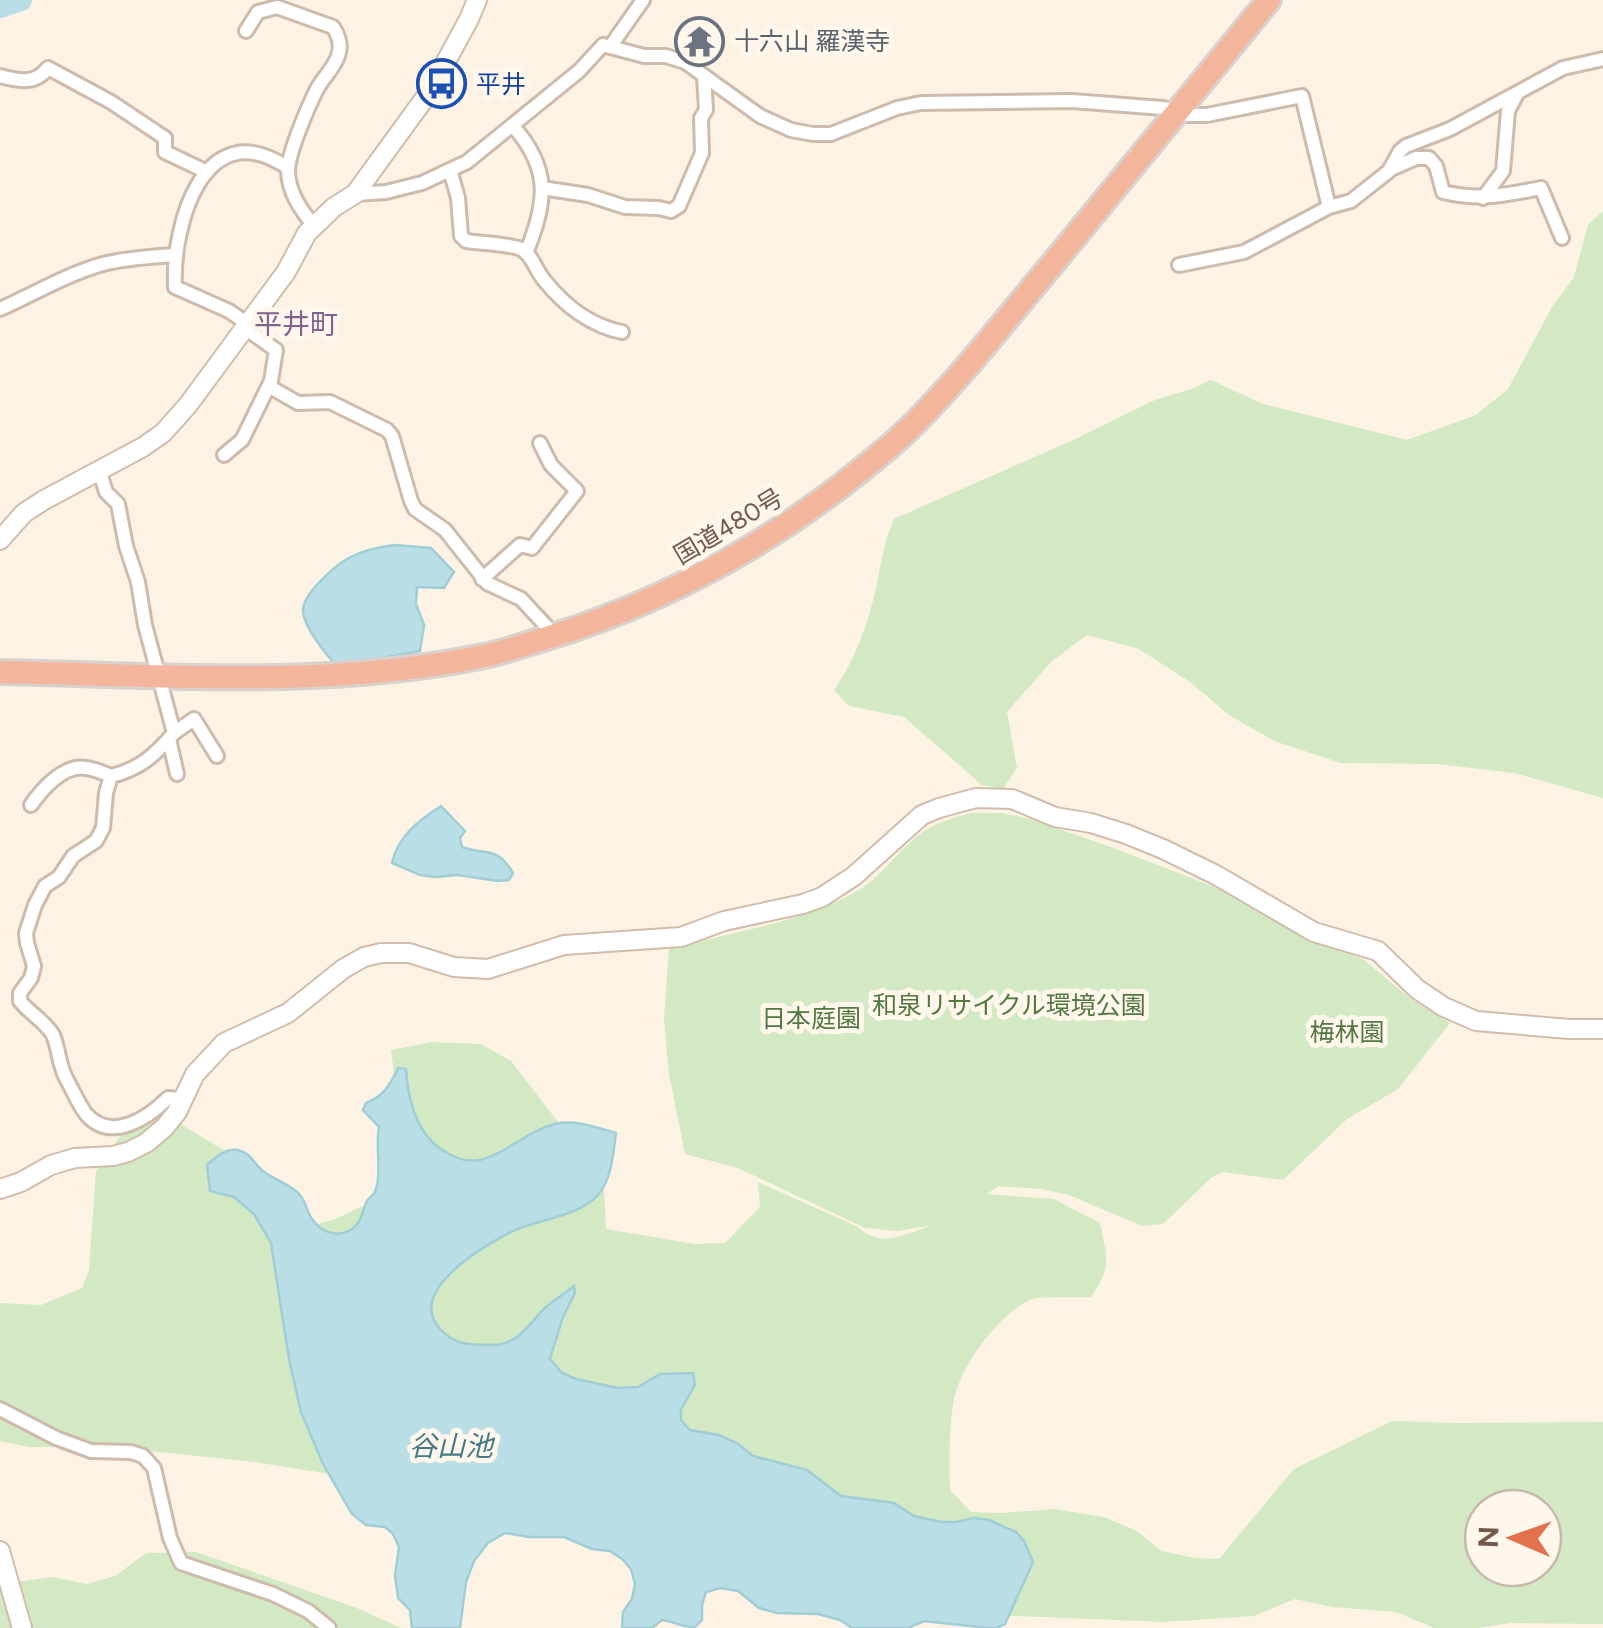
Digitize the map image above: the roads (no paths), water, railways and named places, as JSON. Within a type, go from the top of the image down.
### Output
[{"type":"highway","name":"国道480号","points":[[0,672],[288,677],[377,672],[486,656],[605,619],[744,553],[811,508],[911,427],[989,340],[1269,0]]},
{"type":"street","points":[[0,540],[24,514],[44,500],[143,448],[188,405],[286,272],[314,226],[355,194],[437,81],[477,0]]},
{"type":"street","points":[[610,47],[643,0]]},
{"type":"street","points":[[246,30],[258,12],[277,7],[332,27],[337,33],[338,58],[318,87],[288,168],[296,205],[314,226]]},
{"type":"street","points":[[355,194],[386,192],[422,183],[467,162],[579,71],[603,45],[686,62],[760,116],[791,130],[814,134],[831,134],[896,108],[921,103],[1072,101],[1207,115],[1302,96],[1329,207]]},
{"type":"street","points":[[1389,170],[1406,146],[1450,129],[1563,68],[1603,58]]},
{"type":"street","points":[[0,76],[29,81],[40,78],[48,68],[111,102],[165,138],[165,152],[207,172]]},
{"type":"street","points":[[542,188],[625,208],[672,211],[679,206],[702,152],[704,76]]},
{"type":"street","points":[[1483,198],[1502,171],[1508,111],[1518,94]]},
{"type":"street","points":[[513,126],[530,146],[542,188],[536,227],[526,253]]},
{"type":"street","points":[[224,455],[242,440],[270,383],[276,350],[229,312],[175,287],[175,255],[191,194],[214,164],[248,152],[271,156],[288,168]]},
{"type":"street","points":[[1179,265],[1244,252],[1329,207],[1351,201],[1389,170],[1416,158],[1430,158],[1443,192],[1483,198],[1541,188],[1562,238]]},
{"type":"street","points":[[450,170],[458,198],[461,236],[521,249],[543,280],[586,319],[622,332]]},
{"type":"street","points":[[0,309],[100,265],[175,255]]},
{"type":"street","points":[[270,383],[270,387],[298,403],[330,402],[387,430],[416,509],[445,530],[487,584],[521,599],[552,636]]},
{"type":"street","points":[[482,578],[520,545],[532,548],[577,491],[551,466],[540,442]]},
{"type":"street","points":[[100,470],[106,492],[118,504],[138,582],[177,774]]},
{"type":"street","points":[[30,806],[60,775],[76,768],[86,767],[112,776],[138,768],[194,719],[217,756]]},
{"type":"street","points":[[112,776],[106,793],[103,828],[96,841],[73,856],[59,877],[45,886],[35,905],[26,933],[34,966],[20,1001],[53,1035],[66,1080],[88,1116],[98,1123],[110,1126],[138,1122],[168,1098],[184,1099]]},
{"type":"street","points":[[0,1189],[22,1182],[51,1165],[74,1158],[113,1156],[146,1143],[178,1112],[194,1074],[224,1043],[288,1013],[364,957],[409,953],[454,967],[488,970],[564,945],[681,937],[822,896],[854,876],[922,815],[987,797],[1012,799],[1055,817],[1091,822],[1162,849],[1216,875],[1314,932],[1378,951],[1418,989],[1444,1007],[1476,1021],[1603,1030]]},
{"type":"street","points":[[0,1410],[90,1451],[144,1456],[154,1468],[170,1538],[182,1563],[273,1594],[308,1611],[329,1628]]},
{"type":"street","points":[[0,1552],[22,1628]]},
{"type":"water","points":[[395,545],[431,548],[454,572],[444,588],[417,587],[416,604],[424,625],[420,651],[334,663],[306,622],[306,600],[341,563],[359,553]]},
{"type":"water","points":[[441,806],[465,831],[460,838],[462,847],[501,858],[513,873],[509,880],[420,875],[392,863],[410,830]]},
{"type":"water","name":"谷山池","points":[[398,1068],[406,1069],[412,1106],[422,1129],[438,1147],[460,1159],[475,1161],[489,1157],[555,1124],[579,1123],[616,1133],[609,1175],[596,1197],[577,1210],[498,1239],[452,1272],[433,1300],[432,1315],[440,1329],[469,1344],[507,1342],[574,1286],[575,1293],[550,1359],[562,1373],[618,1388],[638,1387],[660,1374],[693,1373],[695,1385],[681,1409],[681,1420],[690,1430],[719,1435],[753,1456],[807,1470],[841,1496],[894,1503],[914,1516],[941,1522],[989,1520],[1016,1532],[1033,1562],[1005,1624],[988,1628],[924,1621],[908,1628],[852,1628],[818,1614],[777,1613],[759,1608],[738,1591],[720,1588],[706,1592],[702,1620],[695,1627],[662,1620],[652,1628],[622,1628],[623,1612],[632,1599],[635,1584],[631,1569],[622,1559],[610,1551],[592,1549],[564,1537],[505,1533],[488,1543],[474,1561],[466,1582],[460,1628],[412,1628],[410,1610],[398,1598],[395,1575],[399,1547],[393,1534],[385,1527],[366,1525],[352,1514],[323,1464],[301,1412],[271,1243],[254,1214],[234,1197],[210,1191],[207,1165],[226,1151],[242,1152],[300,1195],[322,1229],[347,1232],[360,1221],[378,1182],[379,1127],[363,1110],[366,1103],[386,1089]]},
{"type":"waterway","points":[[0,7],[21,0]]},
{"type":"place","name":"十六山 羅漢寺","points":[[699,41]]},
{"type":"place","name":"平井","points":[[441,84]]},
{"type":"district","name":"平井町","points":[[296,324]]},
{"type":"park label","name":"和泉リサイクル環境公園","points":[[1009,1005]]},
{"type":"park label","name":"日本庭園","points":[[811,1018]]},
{"type":"park label","name":"梅林園","points":[[1347,1032]]}]
